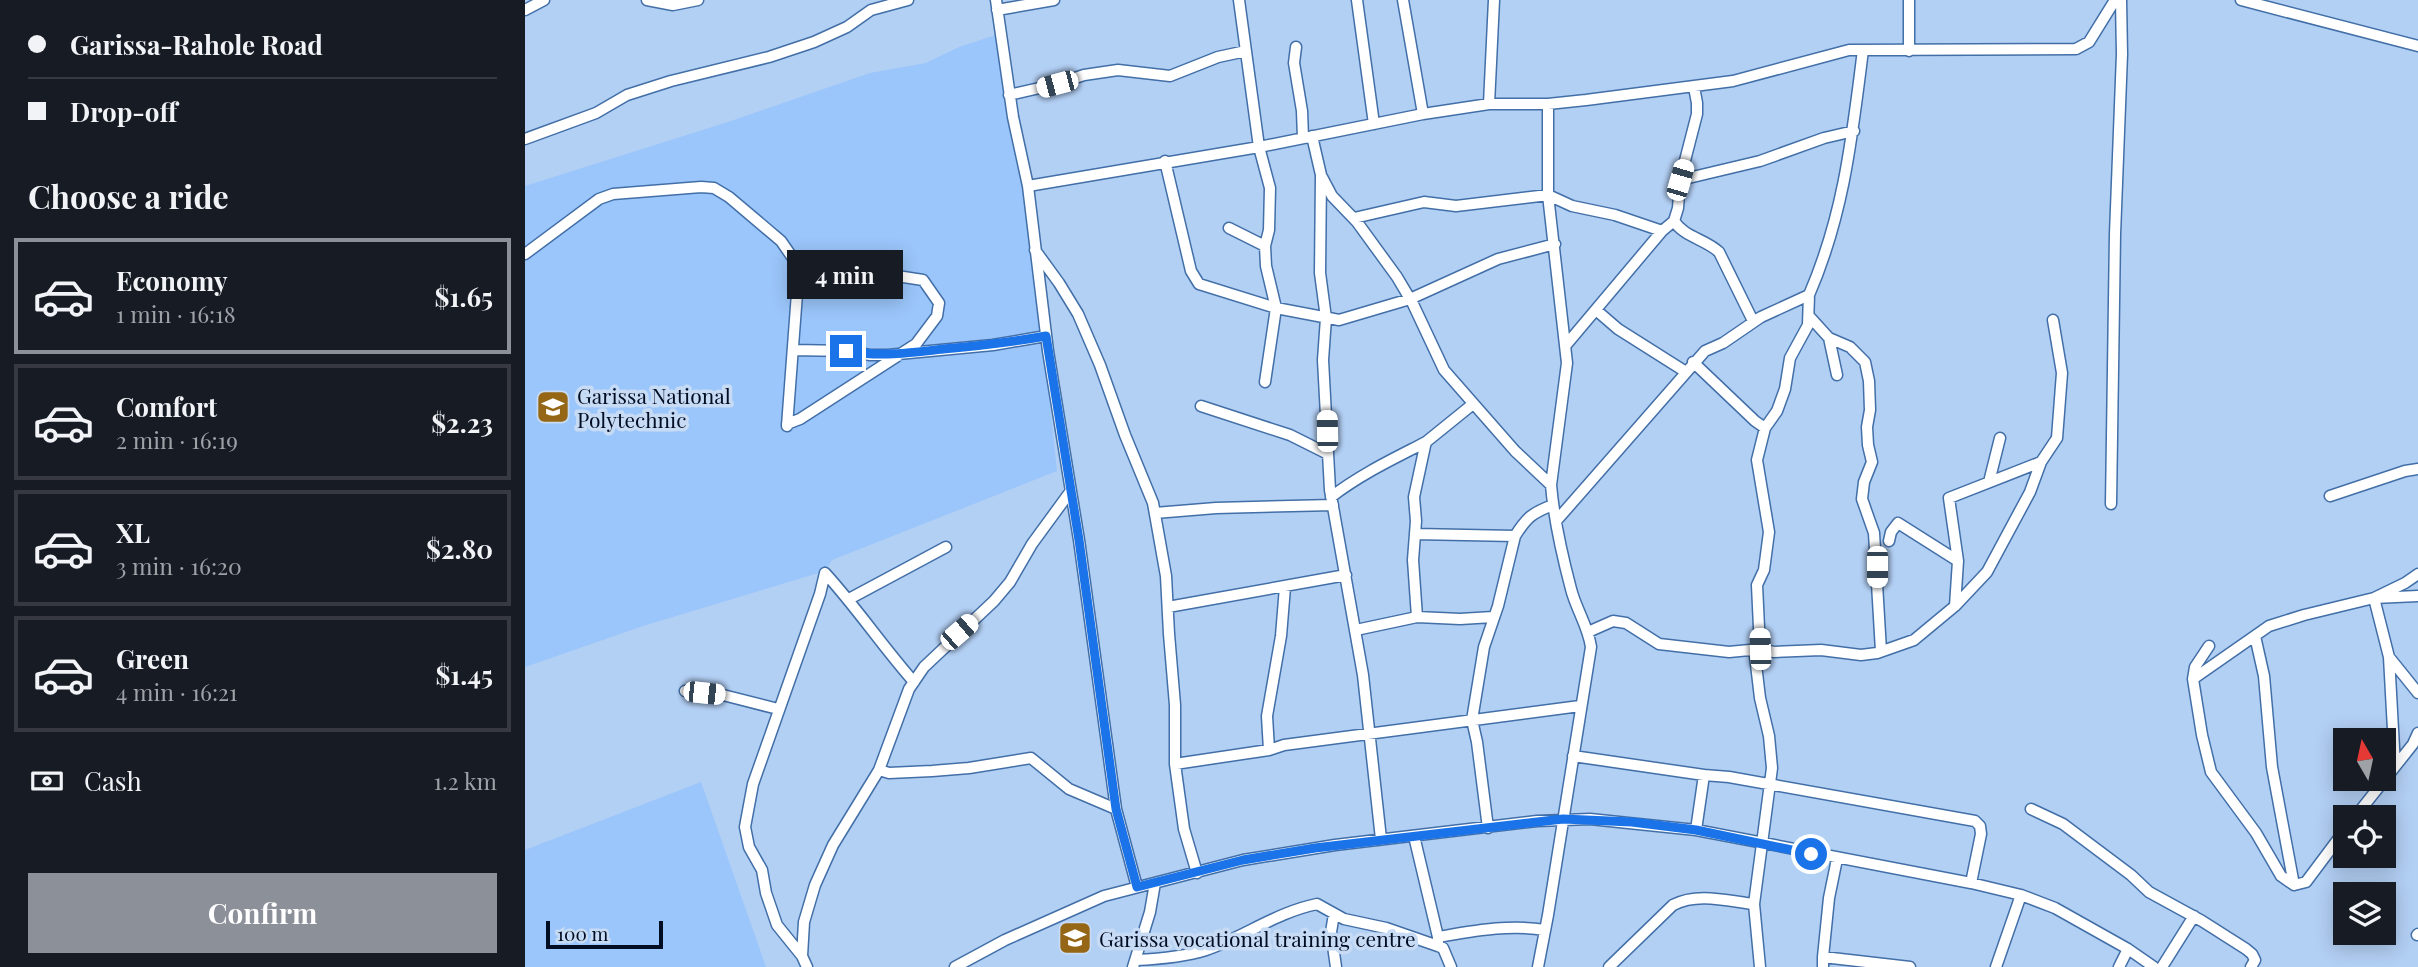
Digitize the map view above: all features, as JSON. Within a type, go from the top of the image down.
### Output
[{"type":"street","points":[[525,10],[544,0]]},
{"type":"street","points":[[647,0],[673,5],[698,0]]},
{"type":"street","points":[[525,139],[596,113],[627,95],[671,81],[769,57],[814,42],[847,27],[870,10],[908,0]]},
{"type":"street","points":[[1054,0],[996,5],[1009,95],[1028,186],[1046,336],[1079,540],[1116,809],[1137,887]]},
{"type":"street","points":[[1239,0],[1259,147],[1270,188],[1269,230],[1265,246],[1266,266],[1276,308],[1265,382]]},
{"type":"street","points":[[1357,0],[1374,124]]},
{"type":"street","points":[[1403,0],[1423,114]]},
{"type":"street","points":[[1489,104],[1494,0]]},
{"type":"street","points":[[1909,0],[1909,51]]},
{"type":"street","points":[[1028,186],[1489,104],[1548,104],[1733,81],[1826,54],[1863,50],[2076,49],[2089,42],[2115,0]]},
{"type":"street","points":[[2111,504],[2115,234],[2123,54],[2121,0]]},
{"type":"street","points":[[2241,0],[2418,46]]},
{"type":"street","points":[[1296,47],[1294,63],[1308,137],[1321,175],[1332,196],[1381,252],[1410,299],[1444,370],[1515,451],[1551,485]]},
{"type":"street","points":[[1760,967],[1754,904],[1772,768],[1755,656],[1760,649],[1757,585],[1764,570],[1769,532],[1758,460],[1765,428],[1777,411],[1785,389],[1790,358],[1808,325],[1809,295],[1821,270],[1836,221],[1854,131],[1863,50]]},
{"type":"street","points":[[1009,95],[1084,75],[1118,70],[1170,76],[1218,57],[1246,51]]},
{"type":"street","points":[[1566,345],[1674,221],[1680,180],[1697,114],[1694,87]]},
{"type":"street","points":[[1538,967],[1591,647],[1588,632],[1571,591],[1551,485],[1567,363],[1548,195],[1548,104]]},
{"type":"street","points":[[1680,180],[1760,161],[1825,138],[1854,131]]},
{"type":"street","points":[[1164,162],[1191,271],[1199,284],[1276,308],[1339,320],[1410,299],[1498,259],[1555,244]]},
{"type":"street","points":[[1321,175],[1320,273],[1326,318],[1323,360],[1332,501],[1356,630],[1381,839]]},
{"type":"street","points":[[525,254],[599,199],[626,193],[701,187],[714,188],[729,197],[781,241],[799,267],[787,425],[916,344],[937,316],[939,303],[923,280],[884,274]]},
{"type":"street","points":[[1354,218],[1424,202],[1456,206],[1548,195],[1571,206],[1615,215],[1662,232]]},
{"type":"street","points":[[1674,221],[1680,230],[1710,244],[1719,252],[1753,321]]},
{"type":"street","points":[[1229,228],[1265,246]]},
{"type":"street","points":[[1035,250],[1059,282],[1089,337],[1155,513],[1167,576],[1175,705],[1175,764],[1184,829],[1197,873]]},
{"type":"street","points":[[1557,520],[1705,351],[1723,343],[1753,321],[1809,295]]},
{"type":"street","points":[[1596,310],[1618,329],[1686,372]]},
{"type":"street","points":[[1809,316],[1829,338],[1850,347],[1865,362],[1870,410],[1867,436],[1872,462],[1864,482],[1862,499],[1874,533],[1881,651]]},
{"type":"street","points":[[1588,632],[1613,621],[1626,623],[1659,644],[1729,652],[1760,649],[1774,652],[1821,650],[1861,654],[1881,651],[1914,640],[1955,606],[1987,572],[2029,492],[2041,462],[2057,438],[2062,373],[2053,320]]},
{"type":"street","points":[[794,350],[846,351],[870,355],[899,354],[993,345],[1046,336]]},
{"type":"street","points":[[1829,338],[1837,375]]},
{"type":"street","points":[[1693,362],[1765,428]]},
{"type":"street","points":[[1155,513],[1332,501],[1352,481],[1426,442],[1473,404]]},
{"type":"street","points":[[1201,406],[1290,435],[1328,454]]},
{"type":"street","points":[[1989,482],[2000,438]]},
{"type":"street","points":[[1417,617],[1413,570],[1414,497],[1426,442]]},
{"type":"street","points":[[1955,606],[1958,561],[1949,498],[2041,462]]},
{"type":"street","points":[[2330,496],[2405,471],[2418,470]]},
{"type":"street","points":[[802,956],[804,922],[815,886],[833,845],[879,770],[909,689],[939,651],[994,601],[1010,582],[1032,544],[1070,492]]},
{"type":"street","points":[[1488,828],[1472,720],[1484,647],[1498,606],[1515,536],[1524,520],[1532,513],[1553,505]]},
{"type":"street","points":[[1889,541],[1891,532],[1898,523],[1958,561]]},
{"type":"street","points":[[1415,534],[1515,536]]},
{"type":"street","points":[[849,599],[946,547]]},
{"type":"street","points":[[807,967],[802,956],[777,925],[766,893],[762,870],[749,847],[745,827],[753,784],[825,573],[849,599],[883,648],[914,682]]},
{"type":"street","points":[[2374,598],[2406,583],[2418,574]]},
{"type":"street","points":[[1168,607],[1346,575]]},
{"type":"street","points":[[1269,750],[1267,716],[1281,636],[1285,587]]},
{"type":"street","points":[[2193,680],[2269,626],[2374,598],[2418,596]]},
{"type":"street","points":[[2374,598],[2389,656],[2393,728]]},
{"type":"street","points":[[1356,630],[1417,617],[1493,617]]},
{"type":"street","points":[[2255,636],[2264,676],[2272,767],[2294,885]]},
{"type":"street","points":[[2209,646],[2195,667],[2193,680],[2211,772],[2256,833],[2281,876],[2294,885]]},
{"type":"street","points":[[2389,656],[2418,693]]},
{"type":"street","points":[[685,691],[723,695],[778,709]]},
{"type":"street","points":[[1175,764],[1284,746],[1580,706]]},
{"type":"street","points":[[2396,765],[2413,744],[2418,733]]},
{"type":"street","points":[[1573,755],[1729,777],[1975,821],[1980,826],[1981,834],[1971,883]]},
{"type":"street","points":[[879,770],[889,773],[932,771],[1031,758],[1069,789],[1116,809]]},
{"type":"street","points":[[1696,830],[1704,775]]},
{"type":"street","points":[[2364,805],[2375,791]]},
{"type":"street","points":[[2031,809],[2063,824],[2131,875],[2149,892],[2194,916],[2252,954],[2255,960],[2251,967]]},
{"type":"street","points":[[955,967],[1005,940],[1104,896],[1243,860],[1381,839],[1563,819],[1632,822],[1696,830],[2021,895],[2055,908],[2128,949],[2154,967]]},
{"type":"street","points":[[1414,836],[1438,941],[1451,967]]},
{"type":"street","points":[[2294,885],[2306,881],[2333,846]]},
{"type":"street","points":[[1836,859],[1823,962],[1910,967]]},
{"type":"street","points":[[1155,883],[1150,912],[1135,963],[1205,950],[1290,911],[1311,905],[1321,905],[1344,919],[1438,941],[1500,927],[1524,926],[1545,930]]},
{"type":"street","points":[[1996,967],[2021,895]]},
{"type":"street","points":[[1609,967],[1673,905],[1683,899],[1754,904]]},
{"type":"street","points":[[1334,914],[1331,932],[1336,967]]},
{"type":"street","points":[[2162,967],[2194,916]]},
{"type":"street","points":[[2119,967],[2128,949]]},
{"type":"shaded area","points":[[1002,33],[1041,319],[1057,471],[832,560],[825,571],[643,626],[525,667],[525,186],[731,121],[870,73],[926,63],[959,47]]},
{"type":"shaded area","points":[[701,782],[766,967],[525,967],[525,850]]},
{"type":"place","name":"Garissa National Polytechnic","points":[[553,407]]},
{"type":"place","name":"Garissa vocational training centre","points":[[1075,938]]},
{"type":"route","points":[[846,351],[870,355],[899,354],[993,345],[1046,336],[1079,540],[1116,809],[1137,887],[1243,860],[1315,848],[1563,819],[1632,822],[1696,830],[1811,854]]}]
